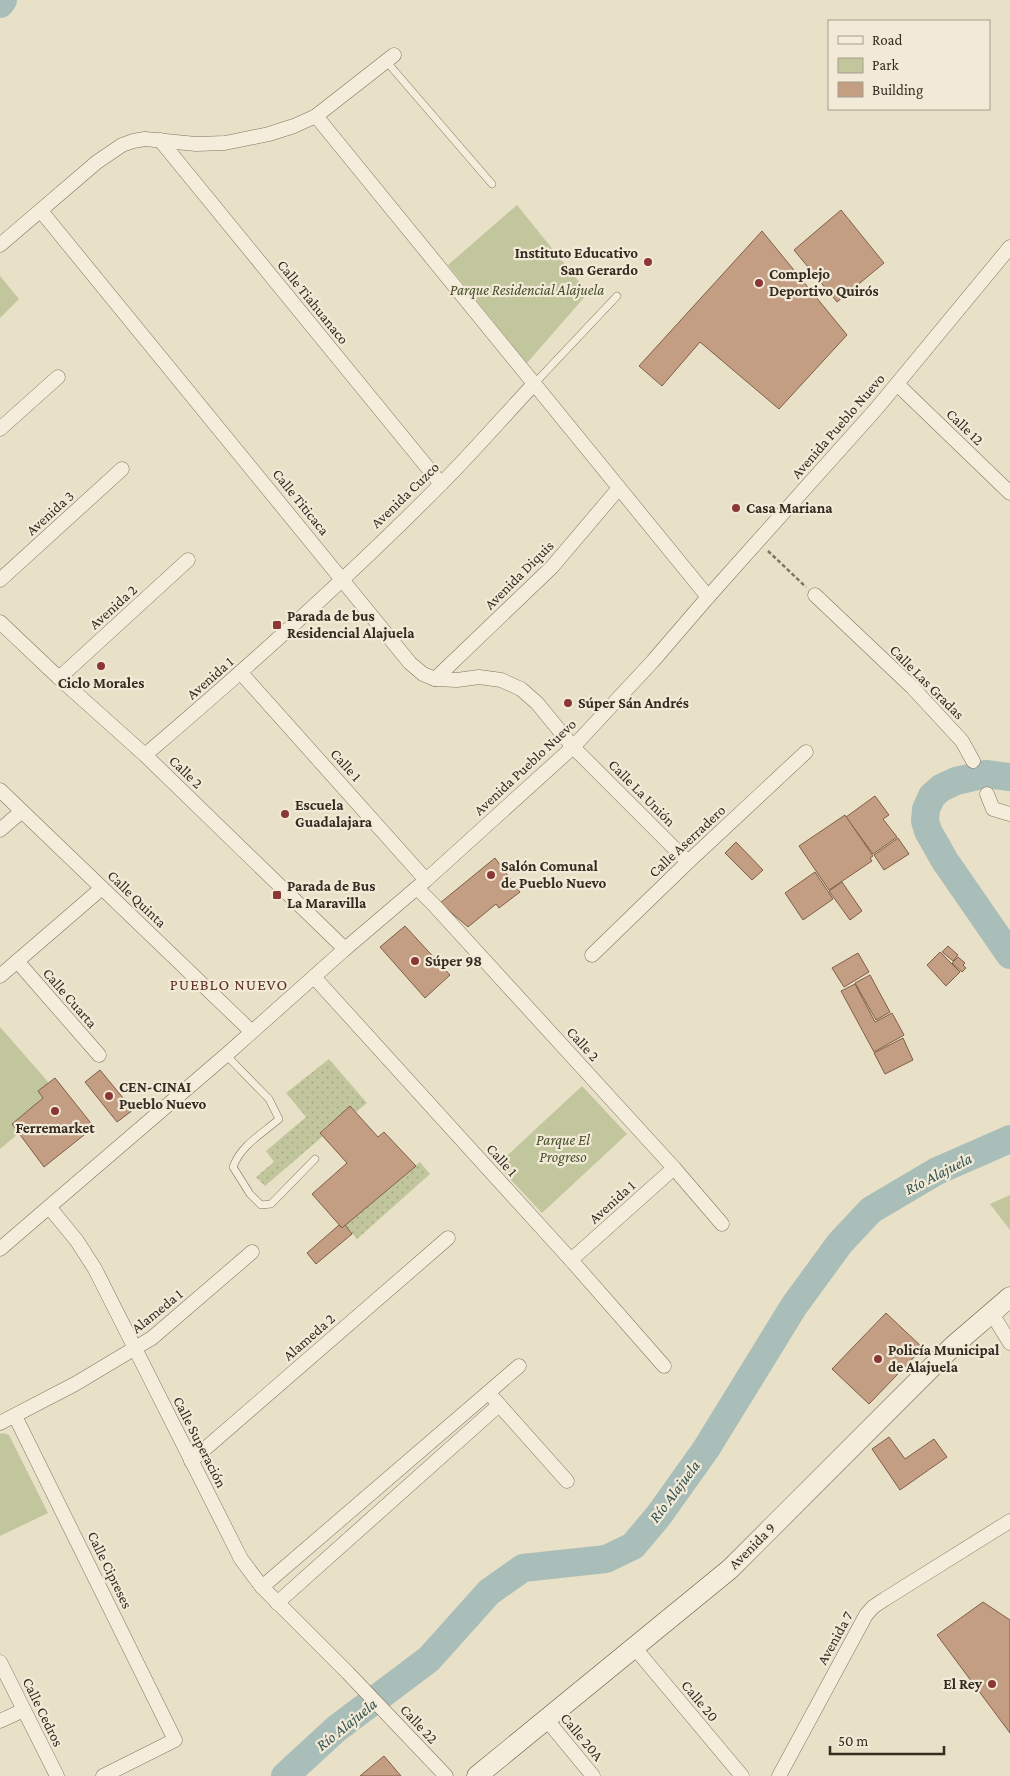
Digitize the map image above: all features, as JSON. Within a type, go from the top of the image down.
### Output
[{"type":"street","points":[[0,245],[111,151],[133,141],[146,139],[196,144],[224,143],[270,134],[294,126],[316,116],[390,58]]},
{"type":"street","points":[[316,116],[708,597]]},
{"type":"street","name":"Calle Tiahuanaco","points":[[160,140],[442,484]]},
{"type":"street","name":"Calle Titicaca","points":[[41,211],[410,663],[423,674],[435,679],[457,680],[479,677],[501,680],[521,689],[537,703],[574,747]]},
{"type":"street","name":"Avenida Pueblo Nuevo","points":[[0,1249],[226,1055],[574,747],[653,661],[897,384],[1010,247]]},
{"type":"street","points":[[0,429],[58,376]]},
{"type":"street","name":"Avenida Cuzco","points":[[294,624],[442,484],[534,384]]},
{"type":"street","name":"Calle 12","points":[[897,384],[1010,494]]},
{"type":"street","name":"Avenida 3","points":[[0,580],[122,469]]},
{"type":"street","name":"Avenida Diquis","points":[[435,679],[552,567],[619,488]]},
{"type":"street","name":"Avenida 2","points":[[59,678],[188,560]]},
{"type":"street","name":"Calle Las Gradas","points":[[815,595],[912,688],[962,741],[973,761]]},
{"type":"street","name":"Calle 2","points":[[0,622],[145,755],[345,949]]},
{"type":"street","name":"Avenida 1","points":[[145,755],[241,673],[294,624]]},
{"type":"street","name":"Calle 1","points":[[241,673],[421,884]]},
{"type":"street","name":"Calle La Unión","points":[[574,747],[688,862]]},
{"type":"street","name":"Calle Aserradero","points":[[592,955],[806,752]]},
{"type":"street","name":"Calle Quinta","points":[[0,790],[252,1032]]},
{"type":"street","points":[[988,794],[993,809],[1010,814]]},
{"type":"street","points":[[0,830],[22,811]]},
{"type":"street","name":"Calle 2","points":[[421,884],[440,911],[674,1168],[722,1224]]},
{"type":"street","points":[[0,976],[102,888]]},
{"type":"street","name":"Calle Cuarta","points":[[17,961],[99,1055]]},
{"type":"street","name":"Calle 1","points":[[314,977],[571,1260],[664,1366]]},
{"type":"street","name":"Avenida 1","points":[[571,1260],[674,1168]]},
{"type":"street","name":"Calle Superación","points":[[50,1208],[87,1255],[108,1293],[241,1559],[277,1603],[348,1673]]},
{"type":"street","name":"Alameda 2","points":[[191,1461],[448,1238]]},
{"type":"street","name":"Alameda 1","points":[[0,1423],[75,1384],[152,1338],[252,1252]]},
{"type":"street","name":"Avenida 9","points":[[477,1776],[730,1569],[953,1346],[1010,1297]]},
{"type":"street","points":[[991,1312],[1010,1343]]},
{"type":"street","points":[[262,1587],[519,1366]]},
{"type":"street","points":[[488,1392],[567,1481]]},
{"type":"street","points":[[277,1603],[500,1405]]},
{"type":"street","name":"Calle Cipreses","points":[[15,1416],[175,1740],[103,1776]]},
{"type":"street","name":"Avenida 7","points":[[779,1776],[866,1615],[873,1607],[1010,1521]]},
{"type":"street","name":"Calle 20","points":[[634,1647],[742,1776]]},
{"type":"street","name":"Calle Cedros","points":[[0,1662],[57,1776]]},
{"type":"street","name":"Calle 22","points":[[348,1673],[446,1776]]},
{"type":"street","points":[[0,1721],[24,1710]]},
{"type":"street","name":"Calle 20A","points":[[546,1719],[593,1776]]},
{"type":"lane","points":[[390,58],[492,184]]},
{"type":"lane","points":[[534,384],[617,296]]},
{"type":"lane","points":[[226,1055],[269,1099],[279,1118],[247,1144],[236,1158],[233,1167],[250,1194],[261,1205],[271,1204],[315,1159]]},
{"type":"path","points":[[758,542],[815,595]]},
{"type":"green space","name":"Parque Residencial Alajuela","points":[[517,205],[588,293],[527,363],[448,265]]},
{"type":"green space","points":[[0,276],[19,299],[0,318]]},
{"type":"green space","points":[[0,1027],[49,1083],[38,1091],[43,1098],[12,1124],[19,1133],[0,1149]]},
{"type":"green space","points":[[329,1059],[367,1103],[356,1112],[350,1106],[320,1132],[323,1136],[265,1186],[256,1177],[274,1162],[266,1151],[306,1117],[286,1093]]},
{"type":"green space","name":"Parque El Progreso","points":[[582,1086],[627,1134],[542,1213],[497,1165]]},
{"type":"green space","points":[[420,1162],[430,1174],[357,1239],[345,1225]]},
{"type":"green space","points":[[1010,1195],[1010,1230],[990,1204]]},
{"type":"green space","points":[[0,1434],[9,1435],[48,1513],[0,1536]]},
{"type":"building","points":[[841,210],[884,263],[837,302],[794,250]]},
{"type":"building","name":"Complejo Deportivo Quirós","points":[[762,231],[847,335],[779,409],[700,342],[662,386],[639,366]]},
{"type":"building","points":[[875,796],[889,815],[883,819],[897,837],[873,854],[846,817]]},
{"type":"building","points":[[845,815],[873,856],[870,858],[872,861],[829,890],[799,846]]},
{"type":"building","points":[[898,838],[909,854],[884,870],[874,855]]},
{"type":"building","points":[[736,842],[763,870],[752,880],[725,853]]},
{"type":"building","name":"Salón Comunal de Pueblo Nuevo","points":[[495,858],[520,892],[499,908],[496,904],[468,927],[440,903]]},
{"type":"building","points":[[815,872],[833,899],[803,920],[785,893]]},
{"type":"building","points":[[842,882],[862,911],[850,920],[829,891]]},
{"type":"building","name":"Súper 98","points":[[405,926],[450,975],[425,998],[380,947]]},
{"type":"building","points":[[948,946],[958,955],[953,961],[942,952]]},
{"type":"building","points":[[940,952],[960,972],[946,986],[927,965]]},
{"type":"building","points":[[858,953],[869,972],[844,987],[832,968]]},
{"type":"building","points":[[958,957],[965,963],[963,965],[966,968],[962,972],[952,963]]},
{"type":"building","points":[[870,975],[890,1012],[876,1020],[855,983]]},
{"type":"building","points":[[855,984],[875,1022],[892,1013],[904,1035],[874,1052],[841,991]]},
{"type":"building","points":[[903,1038],[913,1060],[885,1074],[874,1053]]},
{"type":"building","name":"CEN-CINAI Pueblo Nuevo","points":[[100,1070],[133,1110],[117,1122],[85,1082]]},
{"type":"building","name":"Ferremarket","points":[[55,1078],[94,1127],[44,1167],[12,1124],[43,1098],[38,1091]]},
{"type":"building","points":[[350,1106],[378,1137],[384,1132],[416,1166],[342,1228],[312,1194],[347,1163],[320,1133]]},
{"type":"building","points":[[339,1225],[342,1228],[345,1225],[352,1234],[316,1264],[307,1253]]},
{"type":"building","name":"Policía Municipal de Alajuela","points":[[886,1313],[923,1348],[869,1404],[832,1369]]},
{"type":"building","points":[[889,1437],[905,1459],[934,1439],[947,1457],[900,1490],[872,1449]]},
{"type":"building","name":"El Rey","points":[[983,1602],[1010,1620],[1010,1733],[937,1635]]},
{"type":"building","points":[[384,1756],[401,1776],[360,1776]]},
{"type":"waterway","points":[[0,4],[3,0]]},
{"type":"waterway","name":"Río Alajuela","points":[[1010,777],[986,774],[956,781],[941,788],[932,796],[926,809],[925,821],[928,831],[945,861],[1010,955]]},
{"type":"waterway","name":"Río Alajuela","points":[[285,1776],[336,1729],[429,1659],[489,1592],[523,1568],[606,1559],[633,1546],[659,1515],[706,1449],[794,1306],[840,1243],[871,1210],[937,1171],[1010,1139]]},
{"type":"place","name":"Instituto Educativo San Gerardo","points":[[648,262]]},
{"type":"place","name":"Complejo Deportivo Quirós","points":[[759,283]]},
{"type":"place","name":"Casa Mariana","points":[[736,508]]},
{"type":"place","name":"Parada de bus Residencial Alajuela","points":[[277,625]]},
{"type":"place","name":"Ciclo Morales","points":[[101,666]]},
{"type":"place","name":"Súper Sán Andrés","points":[[568,703]]},
{"type":"place","name":"Escuela Guadalajara","points":[[285,814]]},
{"type":"place","name":"Salón Comunal de Pueblo Nuevo","points":[[491,875]]},
{"type":"place","name":"Parada de Bus La Maravilla","points":[[277,895]]},
{"type":"place","name":"Súper 98","points":[[415,961]]},
{"type":"place","name":"CEN-CINAI Pueblo Nuevo","points":[[109,1096]]},
{"type":"place","name":"Ferremarket","points":[[55,1111]]},
{"type":"place","name":"Policía Municipal de Alajuela","points":[[878,1359]]},
{"type":"place","name":"El Rey","points":[[992,1684]]},
{"type":"district","name":"PUEBLO NUEVO","points":[[229,984]]}]
